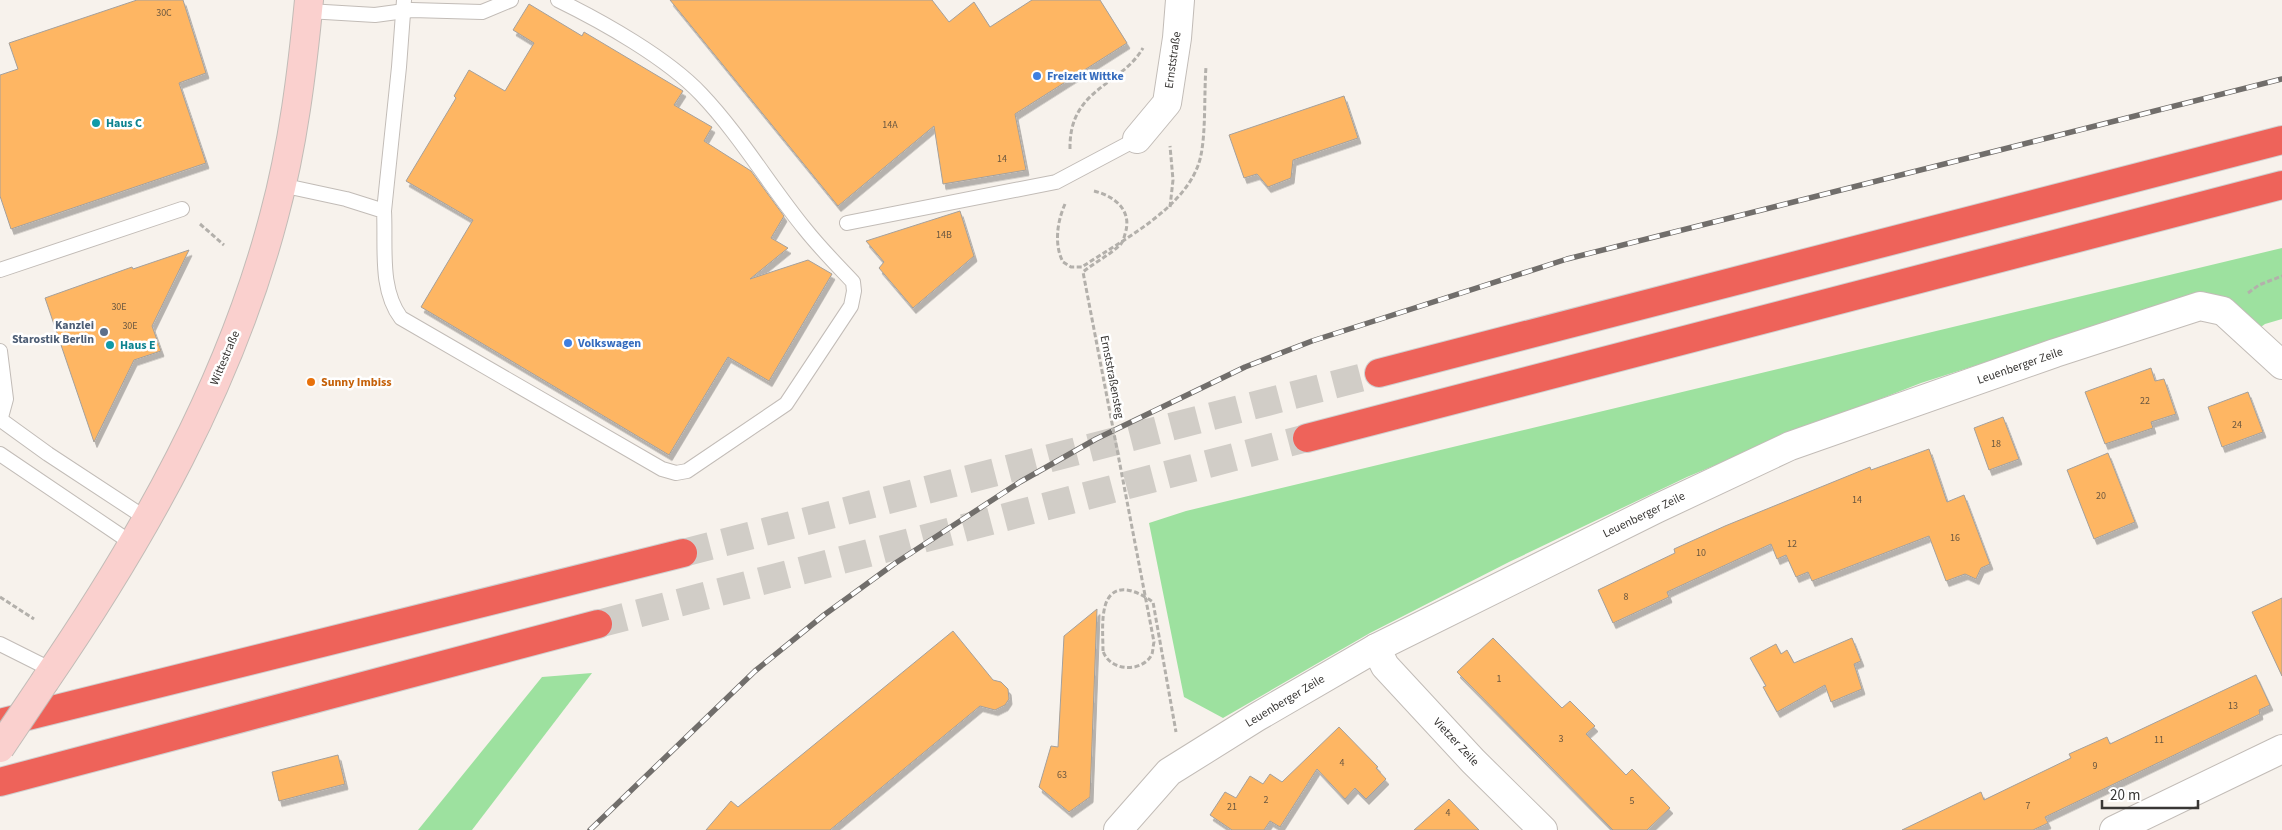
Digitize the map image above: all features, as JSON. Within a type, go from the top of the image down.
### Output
[{"type":"highway","points":[[1379,373],[2282,140]]},
{"type":"highway","points":[[1307,438],[2282,185]]},
{"type":"highway","points":[[0,723],[682,553]]},
{"type":"highway","points":[[0,782],[598,624]]},
{"type":"main road","name":"Wittestraße","points":[[0,748],[133,544],[177,464],[228,355],[258,272],[275,215],[294,128],[309,6]]},
{"type":"street","name":"Ernststraße","points":[[1138,139],[1167,103],[1177,38],[1180,0]]},
{"type":"street","name":"Leuenberger Zeile","points":[[1118,830],[1169,772],[1257,717],[1376,648],[1656,509],[1790,446],[2147,322],[2200,306],[2223,311]]},
{"type":"street","points":[[2223,311],[2282,365]]},
{"type":"street","name":"Vietzer Zeile","points":[[1376,648],[1385,666],[1473,760],[1543,830]]},
{"type":"street","points":[[2114,830],[2282,749]]},
{"type":"lane","points":[[309,6],[375,15],[404,6],[482,12],[512,0]]},
{"type":"lane","points":[[404,6],[384,211],[387,289],[392,307],[401,318],[662,469],[676,473],[687,471],[786,404],[851,306],[854,291],[853,282],[804,229],[760,166],[700,93],[668,65],[582,12],[558,0]]},
{"type":"lane","points":[[847,223],[1034,188],[1056,182],[1138,139]]},
{"type":"lane","points":[[281,185],[346,199],[384,211]]},
{"type":"lane","points":[[0,270],[182,209]]},
{"type":"lane","points":[[0,351],[6,399],[0,420],[147,519]]},
{"type":"lane","points":[[0,454],[133,544]]},
{"type":"lane","points":[[0,644],[48,675]]},
{"type":"path","points":[[1074,173],[1070,148],[1072,126],[1080,109],[1093,92],[1136,59],[1145,44]]},
{"type":"path","points":[[1070,200],[1065,204],[1060,215],[1057,247],[1063,262],[1071,267],[1082,267],[1170,207],[1188,186],[1201,155],[1206,58]]},
{"type":"path","points":[[1167,103],[1172,180],[1170,207]]},
{"type":"path","name":"Ernststraßensteg","points":[[1088,191],[1108,194],[1120,203],[1127,215],[1127,228],[1122,243],[1083,272],[1154,642],[1152,654],[1148,660],[1130,668],[1112,665],[1105,659],[1103,651],[1105,607],[1112,595],[1119,590],[1127,589],[1139,592],[1152,602],[1178,740]]},
{"type":"path","points":[[182,209],[224,245]]},
{"type":"path","points":[[2223,311],[2259,285],[2282,276]]},
{"type":"path","points":[[0,597],[34,618]]},
{"type":"green space","points":[[2282,248],[2282,319],[2265,324],[2254,332],[2239,314],[2052,341],[1921,383],[1687,477],[1509,562],[1370,633],[1223,718],[1184,697],[1149,523],[1186,511]]},
{"type":"green space","points":[[592,673],[472,830],[418,830],[542,677]]},
{"type":"building","name":"Haus C","points":[[137,0],[183,0],[206,73],[179,83],[206,163],[11,229],[0,196],[0,75],[18,69],[9,43]]},
{"type":"building","points":[[670,0],[932,0],[949,22],[974,2],[990,27],[1032,0],[1100,0],[1127,43],[1015,114],[1026,170],[943,184],[934,126],[838,206]]},
{"type":"building","points":[[529,4],[582,36],[584,32],[683,91],[674,105],[712,127],[704,141],[751,171],[784,216],[771,238],[788,248],[750,279],[808,260],[832,274],[769,381],[728,357],[669,455],[421,307],[473,220],[406,181],[456,98],[454,96],[469,70],[505,91],[534,43],[513,30]]},
{"type":"building","points":[[1344,96],[1358,138],[1293,160],[1291,178],[1268,187],[1257,174],[1244,178],[1229,135]]},
{"type":"building","points":[[960,211],[974,256],[913,308],[879,268],[884,262],[866,241]]},
{"type":"building","name":"Haus E","points":[[189,250],[152,326],[161,351],[134,360],[94,442],[45,298],[132,267],[133,269]]},
{"type":"building","points":[[2151,368],[2155,381],[2164,379],[2176,414],[2151,422],[2153,428],[2105,444],[2085,392]]},
{"type":"building","points":[[2248,392],[2263,432],[2222,447],[2208,407]]},
{"type":"building","points":[[2003,417],[2019,459],[1989,470],[1974,428]]},
{"type":"building","points":[[1929,449],[1947,502],[1964,495],[1990,564],[1981,568],[1976,579],[1965,574],[1946,581],[1929,536],[1812,581],[1808,572],[1796,577],[1786,555],[1777,559],[1771,544],[1667,592],[1669,597],[1613,623],[1598,590],[1675,553],[1674,549],[1725,526],[1870,467],[1871,470]]},
{"type":"building","points":[[2108,453],[2135,522],[2094,539],[2067,470]]},
{"type":"building","points":[[2282,598],[2282,676],[2252,612]]},
{"type":"building","points":[[1097,609],[1090,797],[1069,812],[1039,787],[1051,746],[1058,747],[1064,636]]},
{"type":"building","points":[[953,631],[993,680],[1001,682],[1008,689],[1009,699],[1005,705],[995,710],[980,706],[830,830],[706,830],[731,801],[738,807]]},
{"type":"building","points":[[1493,638],[1562,708],[1570,701],[1595,726],[1586,734],[1626,775],[1632,769],[1670,808],[1647,830],[1613,830],[1457,672]]},
{"type":"building","points":[[1852,638],[1861,661],[1854,664],[1862,689],[1831,702],[1825,685],[1777,712],[1763,687],[1766,686],[1750,658],[1776,644],[1781,654],[1787,650],[1794,663]]},
{"type":"building","points":[[2256,675],[2270,705],[2259,710],[2260,714],[2045,817],[2048,823],[2033,830],[1902,830],[1981,792],[1984,800],[2071,758],[2069,754],[2107,737],[2110,744]]},
{"type":"building","points":[[1339,727],[1378,767],[1376,768],[1386,779],[1366,799],[1355,788],[1345,799],[1317,769],[1280,827],[1270,821],[1264,830],[1232,830],[1210,815],[1225,792],[1236,798],[1250,776],[1263,784],[1270,774],[1282,782]]},
{"type":"building","points":[[338,755],[345,784],[279,801],[272,772]]},
{"type":"building","points":[[1449,799],[1479,830],[1414,830]]},
{"type":"tunnel","points":[[683,553],[1379,373]]},
{"type":"tunnel","points":[[598,624],[1307,438]]},
{"type":"railway","points":[[590,830],[755,671],[824,615],[894,564],[1020,482],[1096,439],[1245,367],[1312,341],[1567,259],[2282,79]]},
{"type":"place","name":"Freizeit Wittke","points":[[1037,76]]},
{"type":"place","name":"Haus C","points":[[96,123]]},
{"type":"place","name":"Kanzlei Starostik Berlin","points":[[104,332]]},
{"type":"place","name":"Volkswagen","points":[[568,343]]},
{"type":"place","name":"Haus E","points":[[110,345]]},
{"type":"place","name":"Sunny Imbiss","points":[[311,382]]}]
